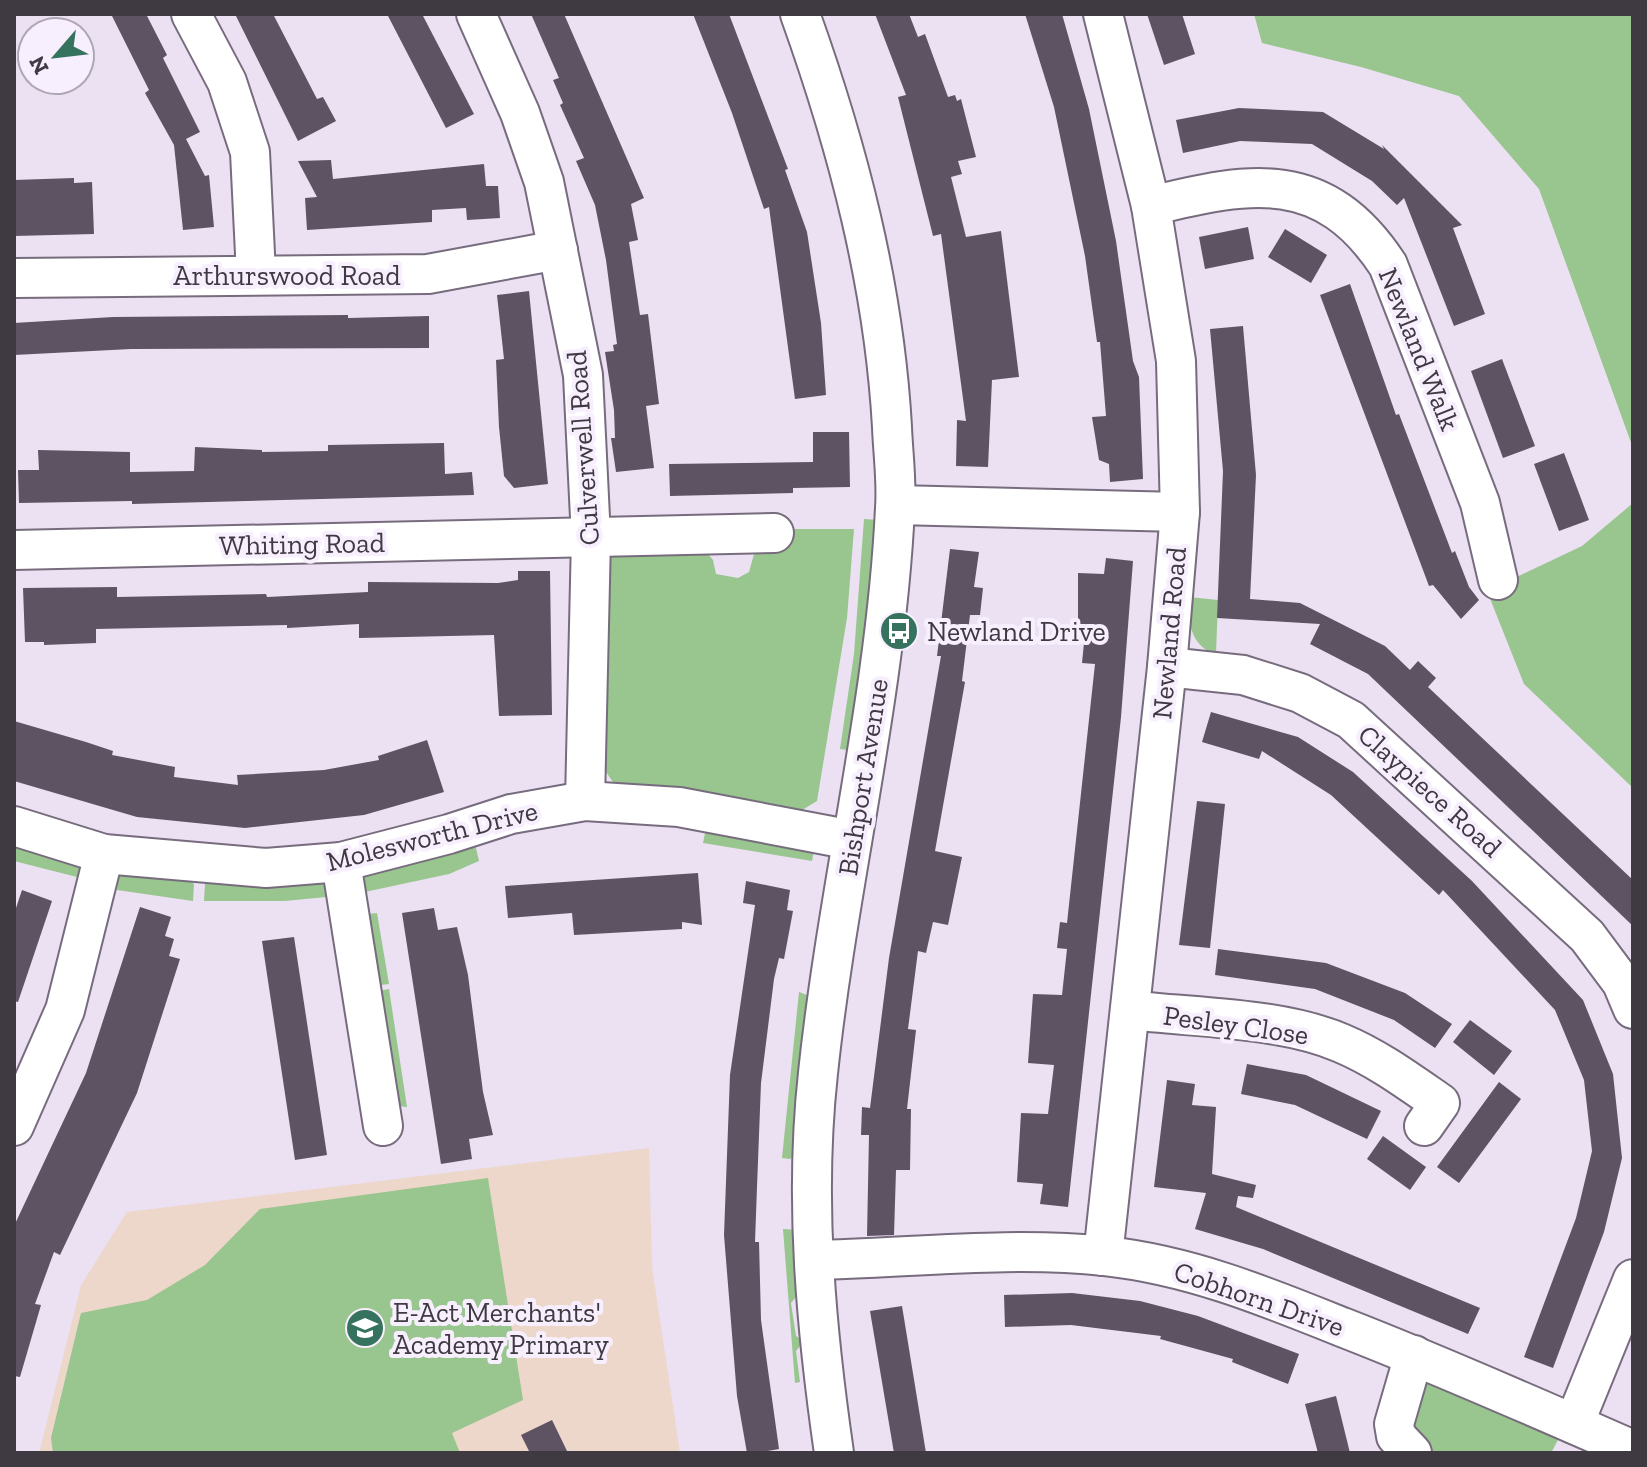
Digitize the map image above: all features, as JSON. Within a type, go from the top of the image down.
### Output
[{"type":"street","points":[[191,14],[227,82],[250,152],[256,274]]},
{"type":"street","name":"Culverwell Road","points":[[476,14],[525,127],[544,182],[583,375],[591,538],[585,801]]},
{"type":"street","name":"Bishport Avenue","points":[[800,14],[839,122],[866,238],[889,371],[896,505],[880,681],[852,840],[818,1075],[813,1168],[814,1260],[821,1364],[834,1453]]},
{"type":"street","name":"Newland Road","points":[[1103,14],[1151,206],[1176,361],[1180,512],[1167,667],[1103,1256]]},
{"type":"street","name":"Newland Walk","points":[[1151,206],[1239,188],[1289,188],[1332,206],[1370,237],[1388,265],[1495,498],[1498,580]]},
{"type":"street","name":"Arthurswood Road","points":[[14,278],[428,274],[558,250]]},
{"type":"street","points":[[896,505],[1180,512]]},
{"type":"street","name":"Whiting Road","points":[[14,550],[774,533]]},
{"type":"street","name":"Claypiece Road","points":[[1167,667],[1243,675],[1300,693],[1351,720],[1587,936],[1622,983],[1633,1009]]},
{"type":"street","name":"Molesworth Drive","points":[[14,826],[104,854],[266,868],[341,862],[449,834],[511,814],[585,801],[679,807],[852,840]]},
{"type":"street","points":[[14,1126],[65,1010],[104,854]]},
{"type":"street","points":[[341,862],[383,1126]]},
{"type":"street","name":"Pesley Close","points":[[1130,1010],[1289,1028],[1339,1042],[1388,1066],[1440,1103]]},
{"type":"street","name":"Cobhorn Drive","points":[[814,1260],[1031,1254],[1103,1256],[1161,1265],[1232,1283],[1414,1355],[1633,1450]]},
{"type":"street","points":[[1574,1424],[1633,1279]]},
{"type":"street","points":[[1412,1453],[1396,1436],[1394,1424],[1414,1355]]},
{"type":"shaded area","name":"E-Act Merchants' Academy Primary","points":[[649,1148],[652,1267],[680,1453],[39,1453],[81,1285],[127,1212]]},
{"type":"green space","points":[[1254,14],[1633,14],[1633,448],[1539,189],[1459,96],[1361,67],[1262,43]]},
{"type":"green space","points":[[1633,503],[1633,788],[1524,684],[1487,591],[1582,546]]},
{"type":"green space","points":[[864,519],[880,520],[863,752],[840,749],[854,654]]},
{"type":"green space","points":[[791,529],[854,529],[847,618],[817,801],[794,815],[615,785],[602,766],[607,550],[703,548],[713,560],[716,574],[738,578],[749,572],[756,547],[790,546]]},
{"type":"green space","points":[[1189,597],[1218,600],[1216,654],[1201,645],[1192,631]]},
{"type":"green space","points":[[707,823],[816,841],[812,861],[703,843]]},
{"type":"green space","points":[[14,836],[72,853],[85,869],[81,878],[14,861]]},
{"type":"green space","points":[[475,844],[479,861],[449,874],[360,893],[365,874]]},
{"type":"green space","points":[[126,870],[190,877],[194,885],[193,901],[117,890],[119,875]]},
{"type":"green space","points":[[321,877],[336,896],[285,901],[204,901],[205,884],[209,879]]},
{"type":"green space","points":[[377,913],[389,984],[373,986],[368,914]]},
{"type":"green space","points":[[389,989],[407,1107],[398,1106],[373,992]]},
{"type":"green space","points":[[799,992],[812,997],[800,1149],[790,1159],[782,1158]]},
{"type":"green space","name":"E-Act Merchants' Academy Primary","points":[[488,1178],[523,1400],[452,1433],[460,1453],[53,1453],[51,1438],[81,1313],[147,1300],[205,1265],[260,1209]]},
{"type":"green space","points":[[783,1229],[799,1230],[801,1291],[791,1303],[796,1336],[804,1341],[796,1351],[800,1382],[795,1383]]},
{"type":"green space","points":[[1416,1381],[1427,1382],[1559,1438],[1551,1453],[1435,1453],[1412,1434]]},
{"type":"building","points":[[111,14],[146,14],[167,55],[163,58],[200,132],[186,139],[205,176],[209,175],[214,227],[183,230],[174,145],[145,93],[149,90]]},
{"type":"building","points":[[235,14],[273,14],[317,99],[323,97],[336,121],[298,141]]},
{"type":"building","points":[[387,14],[422,14],[474,114],[446,128]]},
{"type":"building","points":[[531,14],[564,14],[644,198],[631,204],[638,240],[629,242],[640,315],[648,314],[659,404],[646,406],[654,468],[616,472],[611,438],[615,438],[614,410],[605,352],[614,351],[613,345],[617,344],[606,260],[595,205],[576,161],[584,158],[560,105],[563,103],[553,80],[559,78]]},
{"type":"building","points":[[693,14],[729,14],[788,169],[785,170],[807,232],[821,323],[826,395],[795,399],[769,207],[764,209],[732,113]]},
{"type":"building","points":[[875,14],[909,14],[918,37],[925,34],[948,97],[955,95],[957,101],[961,99],[976,157],[958,161],[962,174],[951,177],[966,237],[1001,231],[1019,377],[992,380],[988,467],[956,466],[957,420],[966,421],[941,234],[933,236],[898,97],[906,95]]},
{"type":"building","points":[[1025,14],[1062,14],[1089,109],[1116,241],[1133,361],[1139,377],[1143,479],[1110,482],[1109,464],[1099,460],[1092,417],[1106,416],[1100,342],[1097,342],[1085,256],[1054,107]]},
{"type":"building","points":[[1147,14],[1182,14],[1195,54],[1164,65]]},
{"type":"building","points":[[1239,108],[1323,112],[1384,149],[1382,145],[1462,225],[1453,228],[1485,314],[1454,326],[1404,198],[1397,205],[1372,181],[1312,144],[1240,141],[1183,153],[1176,120]]},
{"type":"building","points":[[331,160],[333,179],[484,164],[486,186],[498,186],[500,218],[467,220],[466,208],[432,210],[432,222],[307,230],[305,198],[317,197],[298,161]]},
{"type":"building","points":[[74,178],[74,183],[92,182],[94,234],[14,236],[14,180]]},
{"type":"building","points":[[1248,227],[1254,259],[1205,269],[1199,237]]},
{"type":"building","points":[[1285,229],[1327,255],[1311,283],[1268,257]]},
{"type":"building","points":[[1350,284],[1396,415],[1399,414],[1452,553],[1455,551],[1469,587],[1479,600],[1461,619],[1433,585],[1429,586],[1320,295]]},
{"type":"building","points":[[529,291],[548,484],[514,488],[504,476],[499,427],[496,360],[504,359],[497,295]]},
{"type":"building","points":[[348,315],[348,318],[429,316],[429,348],[131,349],[14,355],[14,323],[113,317]]},
{"type":"building","points":[[1243,326],[1256,475],[1250,599],[1300,603],[1385,646],[1410,670],[1418,661],[1436,678],[1428,687],[1633,880],[1633,926],[1368,674],[1310,644],[1320,624],[1217,618],[1223,471],[1210,329]]},
{"type":"building","points":[[1502,359],[1535,446],[1503,458],[1471,371]]},
{"type":"building","points":[[813,432],[849,432],[850,487],[793,488],[793,493],[670,496],[669,464],[813,462]]},
{"type":"building","points":[[444,443],[445,474],[472,472],[474,495],[132,504],[132,501],[19,503],[18,470],[39,470],[38,450],[130,452],[130,472],[194,471],[195,447],[262,452],[328,451],[328,445]]},
{"type":"building","points":[[1564,453],[1589,520],[1559,531],[1534,464]]},
{"type":"building","points":[[950,549],[979,552],[974,587],[983,588],[980,615],[970,615],[962,681],[965,682],[935,851],[962,857],[948,925],[933,922],[926,953],[918,951],[908,1029],[916,1030],[907,1109],[911,1109],[910,1170],[896,1170],[894,1235],[867,1236],[869,1135],[861,1135],[862,1107],[870,1108],[889,958],[941,656],[937,656]]},
{"type":"building","points":[[1106,558],[1133,561],[1121,717],[1068,1207],[1040,1204],[1043,1184],[1017,1182],[1021,1113],[1048,1114],[1054,1065],[1028,1063],[1033,994],[1062,995],[1067,949],[1057,948],[1060,922],[1067,923],[1095,664],[1082,663],[1084,643],[1078,643],[1078,573],[1104,574]]},
{"type":"building","points":[[518,571],[550,571],[552,715],[499,716],[494,635],[359,638],[359,624],[287,628],[287,625],[96,629],[96,643],[44,645],[44,642],[25,642],[23,588],[117,587],[117,597],[266,594],[267,597],[368,592],[368,582],[498,583],[518,580]]},
{"type":"building","points":[[1211,712],[1298,737],[1353,772],[1472,881],[1583,1000],[1613,1074],[1622,1158],[1604,1232],[1553,1368],[1524,1357],[1576,1218],[1592,1151],[1584,1080],[1555,1010],[1443,890],[1439,895],[1331,795],[1262,751],[1259,759],[1202,742]]},
{"type":"building","points":[[14,721],[113,751],[112,755],[175,767],[174,777],[238,785],[237,775],[324,770],[379,760],[378,756],[427,740],[444,792],[364,815],[245,828],[137,817],[14,781]]},
{"type":"building","points":[[1197,801],[1225,804],[1210,948],[1179,945]]},
{"type":"building","points":[[698,873],[702,925],[682,922],[682,929],[574,935],[572,913],[508,918],[505,886]]},
{"type":"building","points":[[746,881],[790,890],[787,910],[793,911],[784,959],[779,958],[774,979],[761,1083],[755,1242],[759,1242],[761,1320],[779,1449],[757,1453],[747,1453],[737,1396],[724,1235],[730,1075],[755,905],[743,903]]},
{"type":"building","points":[[22,890],[52,901],[18,1002],[14,1001],[14,914]]},
{"type":"building","points":[[140,907],[171,917],[165,936],[174,939],[169,956],[180,959],[137,1093],[60,1255],[54,1252],[35,1304],[41,1305],[20,1377],[14,1376],[14,1226],[86,1073]]},
{"type":"building","points":[[434,908],[438,930],[457,927],[468,975],[483,1092],[493,1135],[469,1139],[472,1159],[441,1164],[402,913]]},
{"type":"building","points":[[294,937],[327,1155],[295,1160],[262,941]]},
{"type":"building","points":[[1218,949],[1326,963],[1405,993],[1452,1024],[1435,1048],[1394,1020],[1315,989],[1215,975]]},
{"type":"building","points":[[1470,1020],[1512,1051],[1494,1075],[1453,1042]]},
{"type":"building","points":[[1247,1064],[1306,1075],[1381,1111],[1367,1139],[1295,1105],[1241,1094]]},
{"type":"building","points":[[1167,1080],[1195,1084],[1192,1105],[1216,1107],[1212,1174],[1256,1185],[1253,1198],[1238,1196],[1236,1207],[1480,1308],[1468,1334],[1263,1249],[1195,1229],[1206,1193],[1154,1187]]},
{"type":"building","points":[[1499,1082],[1521,1099],[1459,1183],[1437,1167]]},
{"type":"building","points":[[1383,1136],[1426,1167],[1410,1190],[1367,1159]]},
{"type":"building","points":[[1072,1293],[1140,1301],[1198,1316],[1299,1354],[1288,1384],[1232,1362],[1233,1359],[1160,1339],[1161,1336],[1071,1325],[1005,1327],[1004,1295]]},
{"type":"building","points":[[902,1306],[926,1453],[894,1453],[870,1311]]},
{"type":"building","points":[[1336,1396],[1350,1453],[1318,1453],[1305,1404]]},
{"type":"building","points":[[552,1420],[568,1453],[530,1453],[521,1435]]},
{"type":"place","name":"Newland Drive","points":[[899,631]]},
{"type":"place","name":"E-Act Merchants' Academy Primary","points":[[365,1328]]}]
